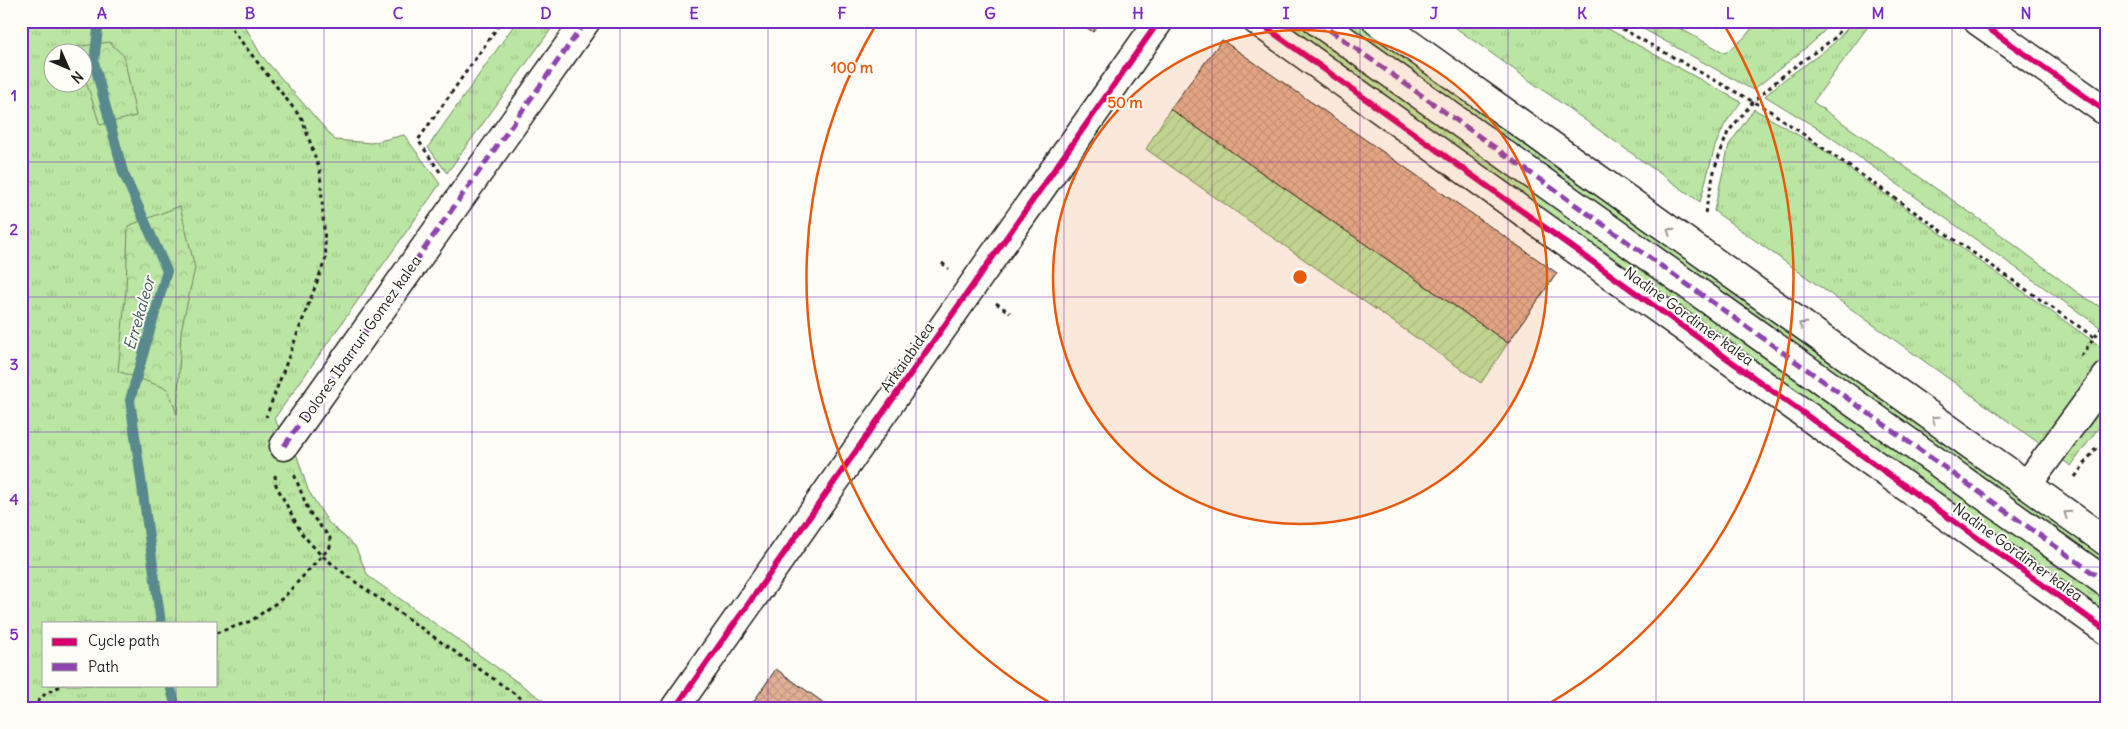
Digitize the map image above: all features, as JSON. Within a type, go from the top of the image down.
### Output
[{"type":"street","name":"Dolores Ibarruri Gomez kalea","points":[[284,446],[586,21]]},
{"type":"street","name":"Arkaiabidea","points":[[675,708],[1159,21]]},
{"type":"street","name":"Nadine Gordimer kalea","points":[[1257,21],[2107,631]]},
{"type":"street","name":"Nadine Gordimer kalea","points":[[1317,21],[2107,583]]},
{"type":"street","points":[[1377,21],[2107,542]]},
{"type":"street","points":[[1978,21],[2107,112]]},
{"type":"street","points":[[2027,485],[2107,376]]},
{"type":"path","points":[[460,200],[418,140],[502,21]]},
{"type":"path","points":[[1608,21],[1770,110],[2094,337]]},
{"type":"path","points":[[1705,213],[1715,167],[1728,132],[1753,102],[1787,72],[1836,37],[1845,21]]},
{"type":"path","points":[[2075,477],[2100,442]]},
{"type":"path","points":[[218,632],[251,621],[283,598],[330,547],[330,538],[309,512],[284,446]]},
{"type":"path","points":[[32,708],[46,694],[61,686]]},
{"type":"green space","points":[[21,21],[242,21],[261,55],[335,140],[371,143],[404,135],[440,184],[274,419],[297,456],[308,490],[328,522],[355,546],[368,576],[554,708],[21,708]]},
{"type":"green space","points":[[517,21],[557,21],[447,173],[428,147]]},
{"type":"green space","points":[[1298,21],[2107,597],[2107,614],[1290,33]]},
{"type":"green space","points":[[1336,21],[1360,21],[2107,553],[2107,570]]},
{"type":"green space","points":[[1446,21],[1594,21],[1741,102],[1725,124],[1715,146],[1700,202]]},
{"type":"green space","points":[[1629,21],[1666,21],[1725,53],[1743,39],[1758,21],[1834,21],[1812,43],[1753,90]]},
{"type":"green space","points":[[1852,21],[1872,21],[1813,102],[1992,228],[2078,293],[2107,311],[2107,332],[1822,131],[1765,96],[1786,78],[1832,45]]},
{"type":"green space","points":[[109,42],[124,56],[136,116],[100,125],[89,92],[92,92],[92,45]]},
{"type":"green space","points":[[1170,109],[1508,343],[1481,383],[1146,149]]},
{"type":"green space","points":[[1754,109],[1820,148],[2107,351],[2107,416],[2071,466],[1714,211],[1729,145]]},
{"type":"green space","points":[[180,206],[195,268],[181,331],[177,414],[168,389],[118,371],[126,290],[128,226]]},
{"type":"building","points":[[1077,21],[1101,21],[1093,32]]},
{"type":"building","points":[[1222,40],[1557,273],[1508,343],[1170,109]]},
{"type":"building","points":[[776,669],[831,708],[749,708]]},
{"type":"waterway","name":"Errekaleor","points":[[99,21],[94,62],[123,172],[167,271],[130,400],[161,622]]},
{"type":"waterway","name":"Errekaleor","points":[[170,686],[176,708]]},
{"type":"marked path","points":[[284,446],[586,21]]},
{"type":"marked path","points":[[1317,21],[2107,583]]},
{"type":"cycle path","points":[[675,708],[1159,21]]},
{"type":"cycle path","points":[[1257,21],[2107,631]]},
{"type":"cycle path","points":[[1978,21],[2107,112]]}]
